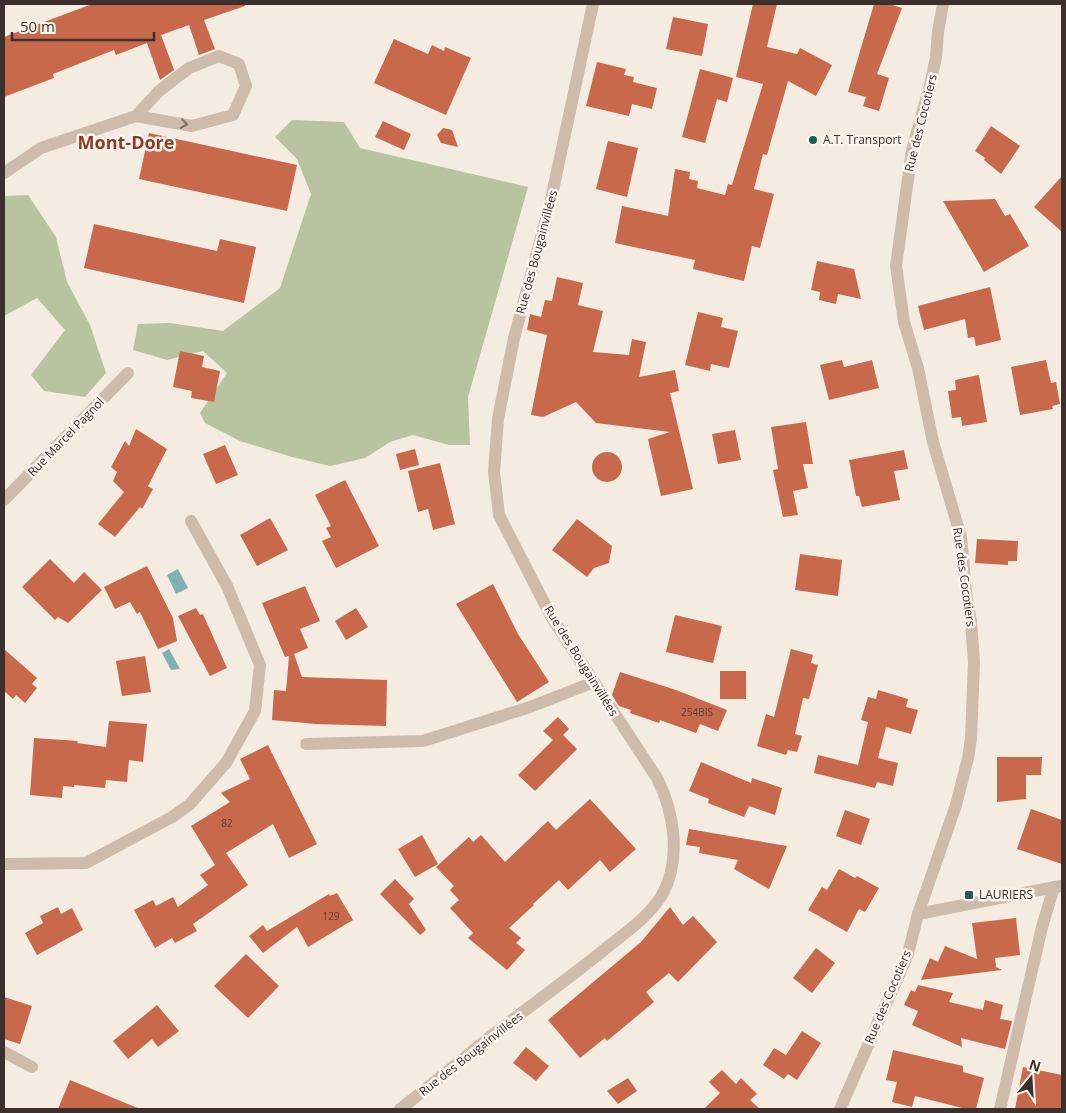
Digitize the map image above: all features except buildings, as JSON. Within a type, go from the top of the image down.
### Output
[{"type":"street","name":"Rue des Bougainvillées","points":[[400,1109],[625,933],[646,914],[662,895],[674,852],[672,821],[664,793],[657,778],[552,618],[499,515],[494,472],[498,419],[514,338],[550,204],[593,4]]},
{"type":"street","name":"Rue des Cocotiers","points":[[840,1109],[908,954],[918,914],[956,805],[968,758],[974,671],[971,620],[967,601],[961,536],[933,442],[918,368],[904,322],[896,266],[912,150],[936,57],[943,4]]},
{"type":"street","points":[[4,173],[41,148],[136,116],[160,91],[189,68],[219,56],[239,64],[246,86],[233,115],[192,126],[136,116]]},
{"type":"street","name":"Rue Marcel Pagnol","points":[[4,500],[128,373]]},
{"type":"street","points":[[4,864],[86,864],[172,817],[189,805],[226,763],[255,711],[260,665],[227,586],[191,521]]},
{"type":"street","points":[[306,744],[422,741],[530,707],[594,682]]},
{"type":"street","points":[[918,914],[1058,886]]},
{"type":"street","points":[[1000,1109],[1042,927],[1058,886]]},
{"type":"street","points":[[4,1052],[32,1067]]},
{"type":"green space","points":[[292,120],[344,122],[360,148],[528,187],[468,397],[470,445],[449,445],[413,435],[390,442],[365,458],[330,466],[292,457],[240,441],[205,423],[200,413],[227,373],[203,351],[167,360],[133,350],[138,324],[170,323],[223,331],[280,288],[311,194],[297,159],[275,137]]},
{"type":"green space","points":[[28,195],[56,237],[67,282],[90,325],[106,373],[85,397],[44,391],[31,375],[65,330],[37,298],[4,316],[4,196]]},
{"type":"water","points":[[178,569],[188,588],[176,594],[167,575]]},
{"type":"water","points":[[169,649],[180,669],[171,670],[162,653]]},
{"type":"place","name":"A.T. Transport","points":[[813,140]]},
{"type":"place","name":"LAURIERS","points":[[969,895]]},
{"type":"district","name":"Mont-Dore","points":[[126,143]]}]
